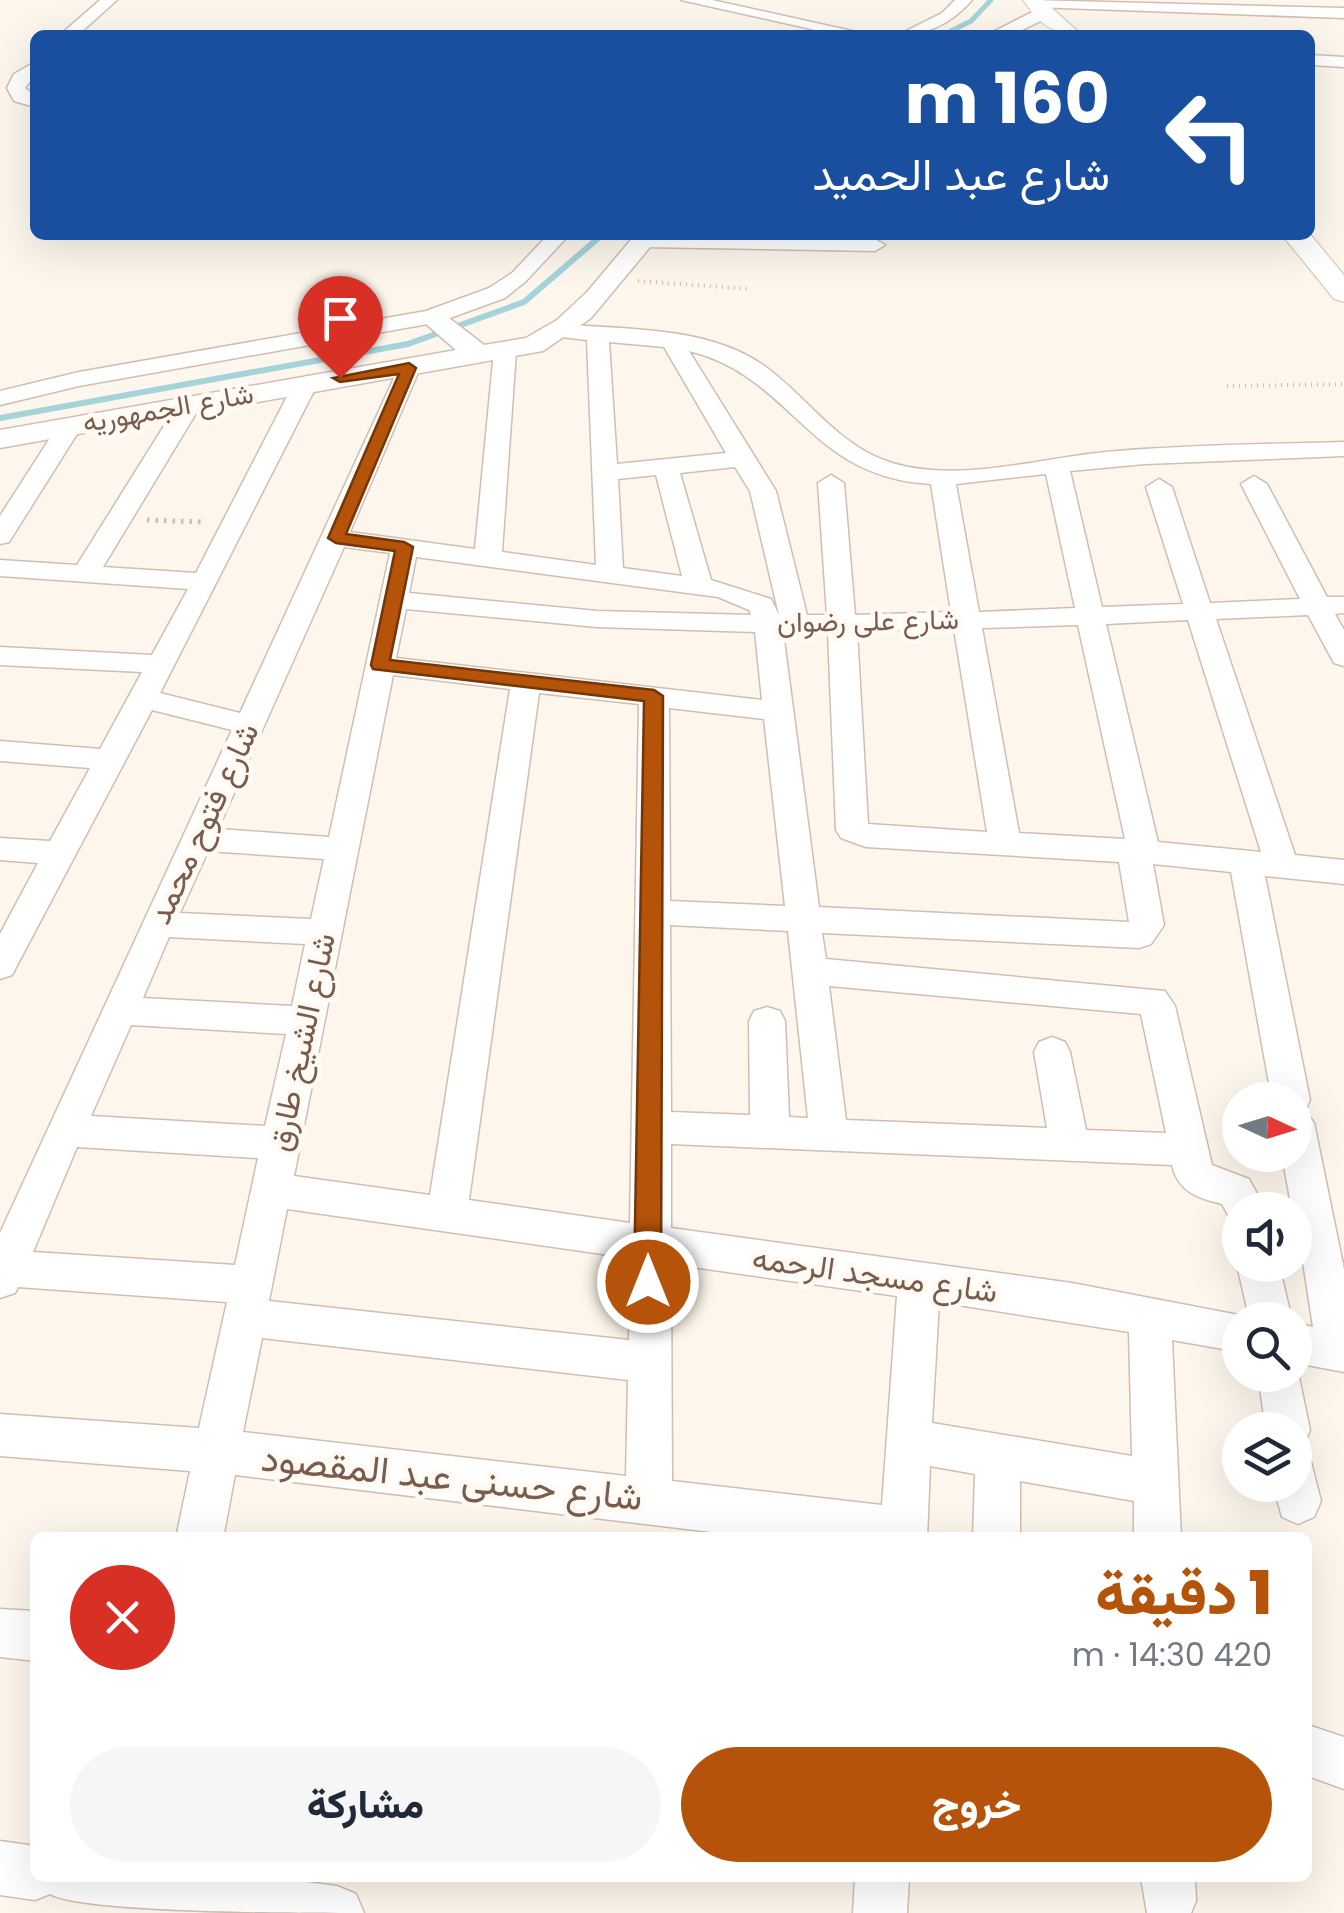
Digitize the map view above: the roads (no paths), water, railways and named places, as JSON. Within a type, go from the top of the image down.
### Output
[{"type":"main road","points":[[1036,5],[1065,30]]},
{"type":"main road","points":[[1300,240],[1344,293]]},
{"type":"street","points":[[74,30],[109,0]]},
{"type":"street","points":[[688,0],[725,2],[841,30]]},
{"type":"street","points":[[917,30],[948,16],[964,0]]},
{"type":"street","points":[[1004,30],[1036,5],[1172,4],[1344,12]]},
{"type":"street","points":[[1315,60],[1344,62]]},
{"type":"street","points":[[0,69],[30,68]]},
{"type":"street","points":[[30,71],[20,78],[16,88],[20,98],[30,101]]},
{"type":"street","name":"شارع الجمهوريه","points":[[0,398],[79,379],[435,321],[497,293],[519,277],[554,240]]},
{"type":"street","name":"شارع الجمهوريه","points":[[0,439],[533,344],[561,330],[612,280],[643,240]]},
{"type":"street","points":[[711,240],[875,245]]},
{"type":"street","points":[[435,321],[484,351],[488,558]]},
{"type":"street","points":[[561,330],[726,354],[753,369],[823,434],[862,460],[888,470],[942,476],[1116,458],[1344,448]]},
{"type":"street","points":[[598,335],[610,575]]},
{"type":"street","points":[[674,344],[709,408],[763,491],[782,623],[779,711],[829,1134]]},
{"type":"street","name":"شارع فتوح محمد","points":[[2,1274],[157,924],[336,538],[409,368]]},
{"type":"street","points":[[4,951],[236,524],[306,383]]},
{"type":"street","points":[[85,574],[189,404]]},
{"type":"street","points":[[0,536],[70,426]]},
{"type":"street","points":[[604,472],[744,460]]},
{"type":"street","points":[[652,912],[1139,935],[1147,925],[1139,852],[1056,465]]},
{"type":"street","points":[[666,467],[700,587]]},
{"type":"street","points":[[942,476],[1005,844]]},
{"type":"street","points":[[831,483],[842,622],[849,827],[866,836],[1139,852],[1344,872]]},
{"type":"street","points":[[1254,484],[1331,606],[1344,656]]},
{"type":"street","points":[[1159,487],[1281,864]]},
{"type":"street","points":[[336,538],[700,587],[751,598],[766,614],[782,623]]},
{"type":"street","name":"شارع الشيخ طارق","points":[[200,1532],[404,547]]},
{"type":"street","points":[[0,568],[205,582]]},
{"type":"street","name":"شارع على رضوان","points":[[394,600],[623,621],[782,623],[1331,606]]},
{"type":"street","points":[[0,656],[161,664]]},
{"type":"street","points":[[380,665],[779,711]]},
{"type":"street","points":[[447,1214],[526,682]]},
{"type":"street","points":[[649,1499],[654,696]]},
{"type":"street","points":[[143,698],[248,725]]},
{"type":"street","points":[[0,751],[110,760]]},
{"type":"street","points":[[196,839],[342,849]]},
{"type":"street","points":[[0,850],[60,853]]},
{"type":"street","points":[[1244,860],[1287,1082]]},
{"type":"street","points":[[157,924],[324,932]]},
{"type":"street","points":[[809,972],[1152,1001],[1157,1006],[1194,1174],[1207,1184],[1237,1192]]},
{"type":"street","points":[[119,1010],[306,1021]]},
{"type":"street","points":[[767,1021],[770,1132]]},
{"type":"street","points":[[1052,1052],[1069,1144]]},
{"type":"street","points":[[649,1127],[1189,1150]]},
{"type":"street","points":[[66,1130],[280,1144]]},
{"type":"street","points":[[1305,1172],[1341,1351],[1312,1346]]},
{"type":"street","name":"شارع مسجد الرحمه","points":[[270,1190],[920,1281],[1222,1329]]},
{"type":"street","points":[[2,1274],[247,1301],[648,1362]]},
{"type":"street","points":[[904,1532],[920,1281]]},
{"type":"street","points":[[1150,1316],[1158,1532]]},
{"type":"street","name":"شارع حسنى عبد المقصود","points":[[0,1435],[216,1452],[649,1499],[889,1532]]},
{"type":"street","points":[[909,1441],[1156,1482]]},
{"type":"street","points":[[996,1532],[998,1456]]},
{"type":"street","points":[[0,1633],[30,1636]]},
{"type":"street","points":[[1312,1752],[1344,1763]]},
{"type":"street","points":[[0,1868],[30,1872]]},
{"type":"street","points":[[101,1882],[338,1913]]},
{"type":"street","points":[[880,1913],[882,1882]]},
{"type":"waterway","points":[[953,30],[971,21],[991,0]]},
{"type":"waterway","points":[[0,418],[408,344],[524,302],[596,240]]}]
